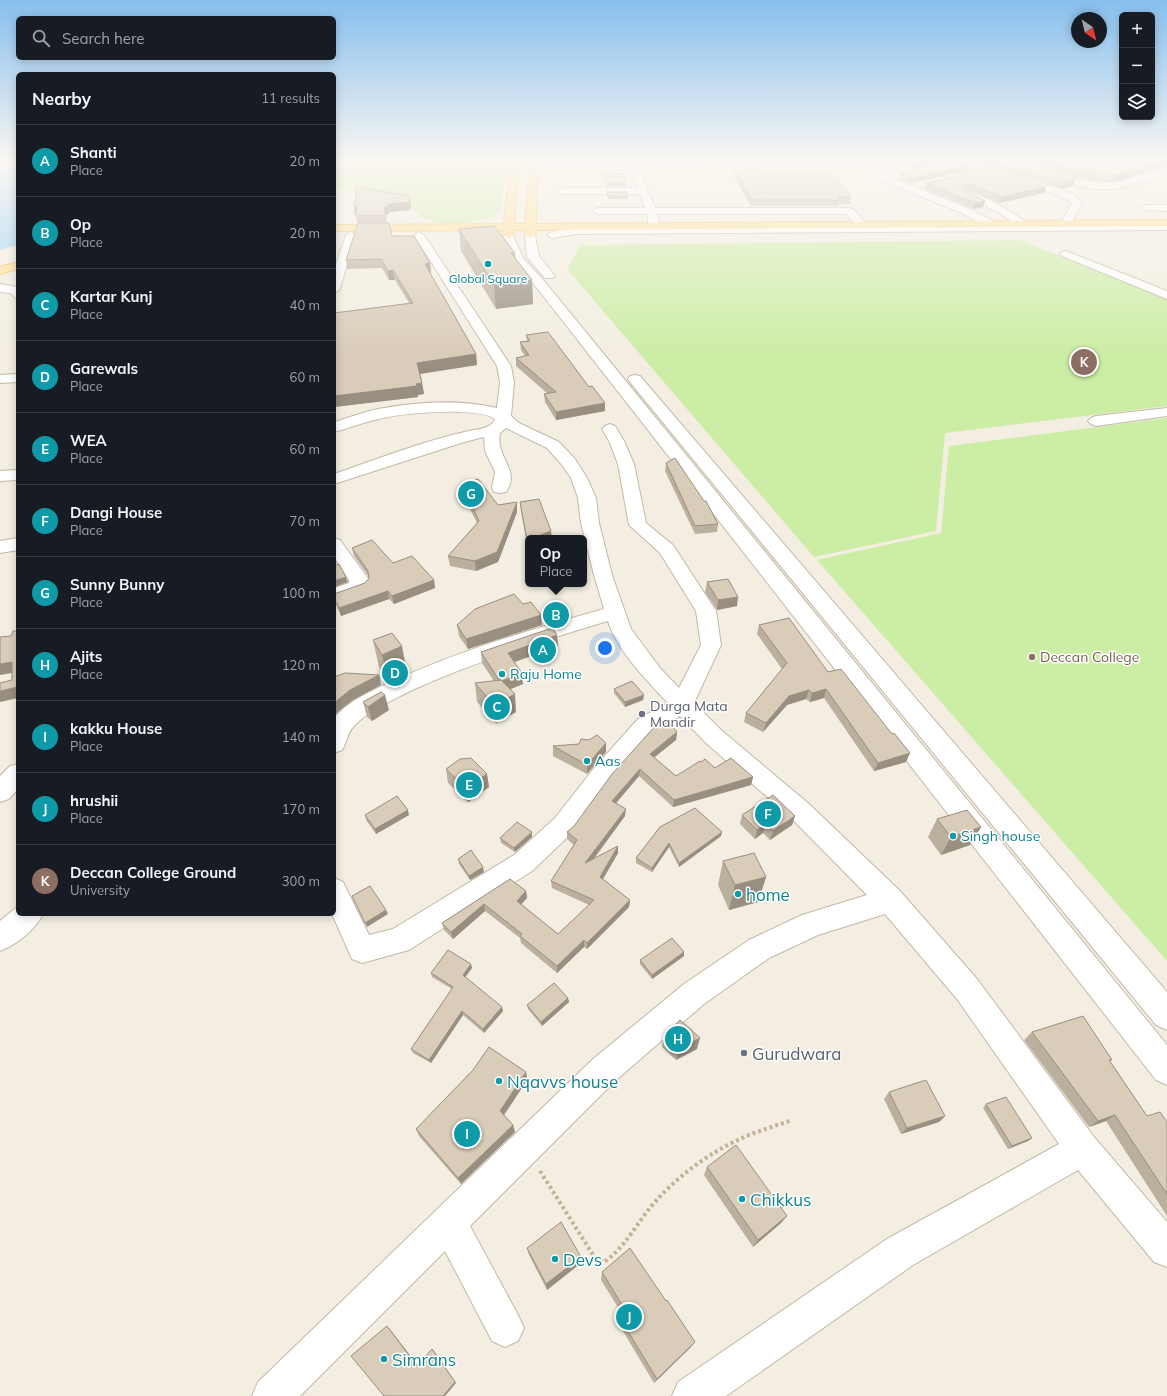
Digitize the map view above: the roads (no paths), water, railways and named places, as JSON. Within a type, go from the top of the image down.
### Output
[{"type":"main road","points":[[508,226],[508,231]]},
{"type":"main road","points":[[530,226],[530,231]]},
{"type":"main road","points":[[555,231],[651,226]]},
{"type":"main road","points":[[336,228],[508,231],[1167,232]]},
{"type":"main road","points":[[336,234],[419,235],[508,231]]},
{"type":"main road","points":[[0,263],[16,258]]},
{"type":"main road","points":[[0,271],[16,266]]},
{"type":"street","points":[[555,231],[1167,227]]},
{"type":"street","points":[[508,231],[518,259],[541,285],[1167,1069]]},
{"type":"street","points":[[530,231],[533,257],[1167,1015]]},
{"type":"street","points":[[336,282],[351,234]]},
{"type":"street","points":[[419,235],[504,366],[507,382],[491,442],[493,451],[503,472],[500,488]]},
{"type":"street","points":[[1066,254],[1167,295]]},
{"type":"street","points":[[0,288],[16,292]]},
{"type":"street","points":[[0,379],[16,378]]},
{"type":"street","points":[[336,426],[378,414],[425,408],[477,408],[495,412],[497,424]]},
{"type":"street","points":[[1096,421],[1167,412]]},
{"type":"street","points":[[336,478],[460,438],[497,424],[514,426],[553,445],[568,462],[579,478],[587,498],[590,523],[603,575],[621,631],[652,673],[713,736],[800,811],[890,900],[966,989],[1082,1149],[1167,1249]]},
{"type":"street","points":[[336,894],[362,950],[399,942],[523,863],[564,825],[603,774],[646,724],[682,705],[711,645],[706,611],[666,548],[638,525],[626,460],[610,429]]},
{"type":"street","points":[[0,476],[16,475]]},
{"type":"street","points":[[0,547],[16,544]]},
{"type":"street","points":[[336,547],[359,580],[358,586],[336,594]]},
{"type":"street","points":[[336,732],[350,716],[394,690],[466,659],[535,635],[615,612]]},
{"type":"street","points":[[0,792],[16,775]]},
{"type":"street","points":[[272,1396],[604,1070],[694,994],[759,949],[812,924],[890,900]]},
{"type":"street","points":[[0,938],[27,916]]},
{"type":"street","points":[[692,1396],[900,1252],[1082,1149]]},
{"type":"street","points":[[449,1223],[505,1328]]},
{"type":"water","points":[[0,226],[16,226],[16,246],[0,250]]},
{"type":"place","name":"Global Square","points":[[488,264]]},
{"type":"place","name":"Deccan College Ground","points":[[1084,362]]},
{"type":"place","name":"Sunny Bunny","points":[[471,494]]},
{"type":"place","name":"Op","points":[[556,615]]},
{"type":"place","name":"Shanti","points":[[543,650]]},
{"type":"place","name":"Deccan College","points":[[1032,657]]},
{"type":"place","name":"Garewals","points":[[395,673]]},
{"type":"place","name":"Raju Home","points":[[502,674]]},
{"type":"place","name":"Kartar Kunj","points":[[497,707]]},
{"type":"place","name":"Durga Mata Mandir","points":[[642,714]]},
{"type":"place","name":"Aas","points":[[587,761]]},
{"type":"place","name":"WEA","points":[[469,785]]},
{"type":"place","name":"Dangi House","points":[[768,814]]},
{"type":"place","name":"Singh house","points":[[953,836]]},
{"type":"place","name":"home","points":[[738,894]]},
{"type":"place","name":"Ajits","points":[[678,1039]]},
{"type":"place","name":"Gurudwara","points":[[744,1053]]},
{"type":"place","name":"Nqavvs house","points":[[499,1081]]},
{"type":"place","name":"kakku House","points":[[467,1134]]},
{"type":"place","name":"Chikkus","points":[[742,1199]]},
{"type":"place","name":"Devs","points":[[555,1259]]},
{"type":"place","name":"hrushii","points":[[629,1317]]},
{"type":"place","name":"Simrans","points":[[384,1359]]}]
